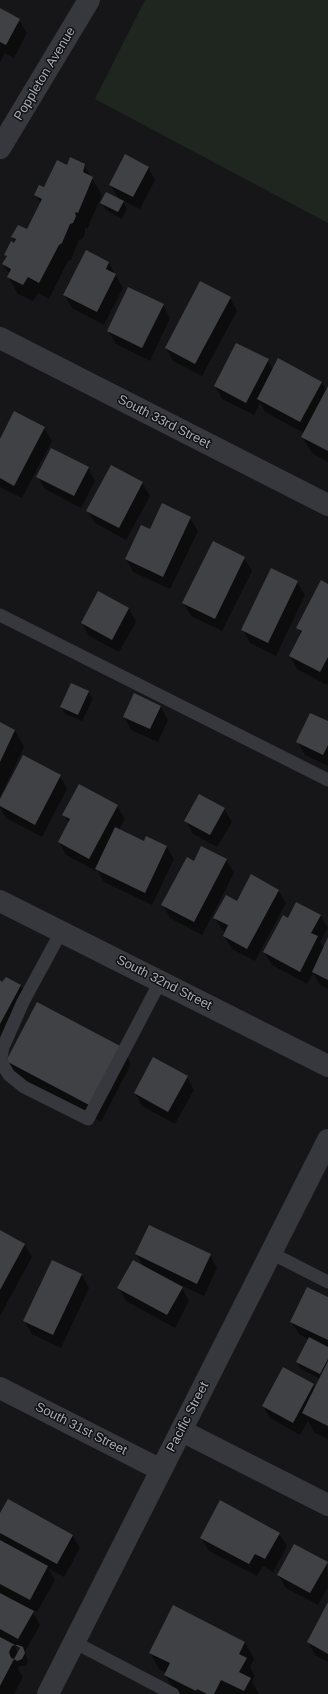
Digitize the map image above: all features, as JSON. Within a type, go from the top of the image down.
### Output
[{"type":"street","name":"Poppleton Avenue","points":[[3,138],[89,0]]},
{"type":"street","name":"South 33rd Street","points":[[0,338],[328,505]]},
{"type":"street","name":"South 32nd Street","points":[[0,902],[328,1066]]},
{"type":"street","name":"Pacific Street","points":[[50,1693],[74,1642],[328,1140]]},
{"type":"street","name":"South 31st Street","points":[[0,1388],[161,1470]]},
{"type":"street","points":[[182,1431],[328,1505]]},
{"type":"lane","points":[[0,615],[328,780]]},
{"type":"lane","points":[[62,932],[24,1002],[3,1047],[1,1058],[3,1065],[9,1075],[24,1087],[88,1118],[160,982]]},
{"type":"lane","points":[[271,1253],[328,1282]]},
{"type":"lane","points":[[74,1642],[173,1694]]},
{"type":"shaded area","points":[[145,0],[328,0],[328,223],[95,99]]},
{"type":"building","points":[[0,8],[20,19],[6,45],[0,42]]},
{"type":"building","points":[[125,154],[149,167],[133,197],[109,185]]},
{"type":"building","points":[[70,157],[85,164],[83,172],[93,177],[78,213],[75,213],[76,216],[73,223],[70,224],[62,243],[59,245],[39,283],[28,277],[23,285],[7,277],[11,269],[2,264],[7,256],[4,255],[11,241],[14,243],[16,239],[11,237],[18,225],[27,229],[42,199],[34,195],[39,185],[44,187],[57,160],[67,165]]},
{"type":"building","points":[[106,192],[124,201],[118,212],[100,203]]},
{"type":"building","points":[[86,250],[109,262],[106,269],[116,274],[97,312],[63,295]]},
{"type":"building","points":[[200,281],[231,297],[195,364],[165,348]]},
{"type":"building","points":[[128,287],[164,304],[142,348],[107,331]]},
{"type":"building","points":[[236,343],[269,359],[246,403],[214,386]]},
{"type":"building","points":[[278,358],[322,382],[300,422],[257,399]]},
{"type":"building","points":[[328,386],[328,451],[301,437]]},
{"type":"building","points":[[14,411],[45,427],[14,486],[0,478],[0,439]]},
{"type":"building","points":[[51,448],[89,467],[74,496],[36,477]]},
{"type":"building","points":[[111,465],[143,482],[119,528],[86,511]]},
{"type":"building","points":[[162,503],[191,517],[163,577],[125,559],[141,525],[150,529]]},
{"type":"building","points":[[213,541],[245,557],[215,619],[182,603]]},
{"type":"building","points":[[271,568],[298,581],[268,643],[241,630]]},
{"type":"building","points":[[321,580],[328,584],[328,657],[320,672],[289,656],[302,631],[296,628]]},
{"type":"building","points":[[98,591],[129,608],[112,640],[81,623]]},
{"type":"building","points":[[71,683],[89,691],[78,715],[60,707]]},
{"type":"building","points":[[134,693],[161,706],[150,729],[123,717]]},
{"type":"building","points":[[310,713],[328,721],[328,745],[323,755],[296,742]]},
{"type":"building","points":[[0,722],[15,730],[0,762]]},
{"type":"building","points":[[23,755],[61,775],[35,825],[0,806],[0,799]]},
{"type":"building","points":[[79,784],[118,805],[89,859],[58,842],[70,819],[62,815]]},
{"type":"building","points":[[199,794],[225,808],[210,835],[184,821]]},
{"type":"building","points":[[115,827],[144,841],[146,836],[167,846],[145,893],[95,869]]},
{"type":"building","points":[[201,846],[227,859],[194,922],[161,905],[187,857],[194,861]]},
{"type":"building","points":[[251,874],[279,890],[247,949],[223,936],[228,925],[213,918],[226,895],[237,901]]},
{"type":"building","points":[[296,902],[321,915],[311,933],[318,936],[300,972],[263,952],[283,915],[288,918]]},
{"type":"building","points":[[328,937],[328,980],[312,972]]},
{"type":"building","points":[[6,977],[21,985],[0,1024],[0,980],[2,982]]},
{"type":"building","points":[[37,1002],[122,1047],[91,1106],[6,1061]]},
{"type":"building","points":[[153,1057],[188,1076],[168,1112],[134,1093]]},
{"type":"building","points":[[149,1225],[211,1254],[197,1284],[135,1254]]},
{"type":"building","points":[[0,1230],[25,1244],[0,1290]]},
{"type":"building","points":[[52,1260],[82,1274],[53,1335],[23,1321]]},
{"type":"building","points":[[133,1260],[183,1287],[167,1315],[117,1288]]},
{"type":"building","points":[[307,1287],[328,1297],[328,1340],[290,1322]]},
{"type":"building","points":[[309,1337],[328,1347],[328,1359],[320,1374],[296,1362]]},
{"type":"building","points":[[328,1361],[328,1426],[302,1413]]},
{"type":"building","points":[[283,1367],[314,1384],[293,1423],[262,1406]]},
{"type":"building","points":[[8,1499],[73,1535],[57,1564],[0,1533],[0,1513]]},
{"type":"building","points":[[220,1500],[280,1533],[265,1559],[255,1554],[249,1564],[200,1538]]},
{"type":"building","points":[[0,1540],[48,1566],[30,1600],[0,1584]]},
{"type":"building","points":[[294,1544],[328,1562],[310,1593],[277,1575]]},
{"type":"building","points":[[0,1593],[34,1611],[18,1639],[0,1629]]},
{"type":"building","points":[[328,1602],[328,1654],[307,1642]]},
{"type":"building","points":[[173,1605],[245,1642],[239,1654],[247,1658],[239,1672],[251,1678],[244,1691],[221,1680],[214,1694],[207,1694],[197,1689],[196,1691],[164,1675],[170,1663],[149,1653]]},
{"type":"building","points":[[0,1637],[15,1645],[12,1646],[9,1652],[11,1658],[14,1659],[0,1686]]},
{"type":"building","points":[[15,1645],[23,1647],[25,1653],[22,1659],[17,1661],[14,1659],[20,1648]]}]
